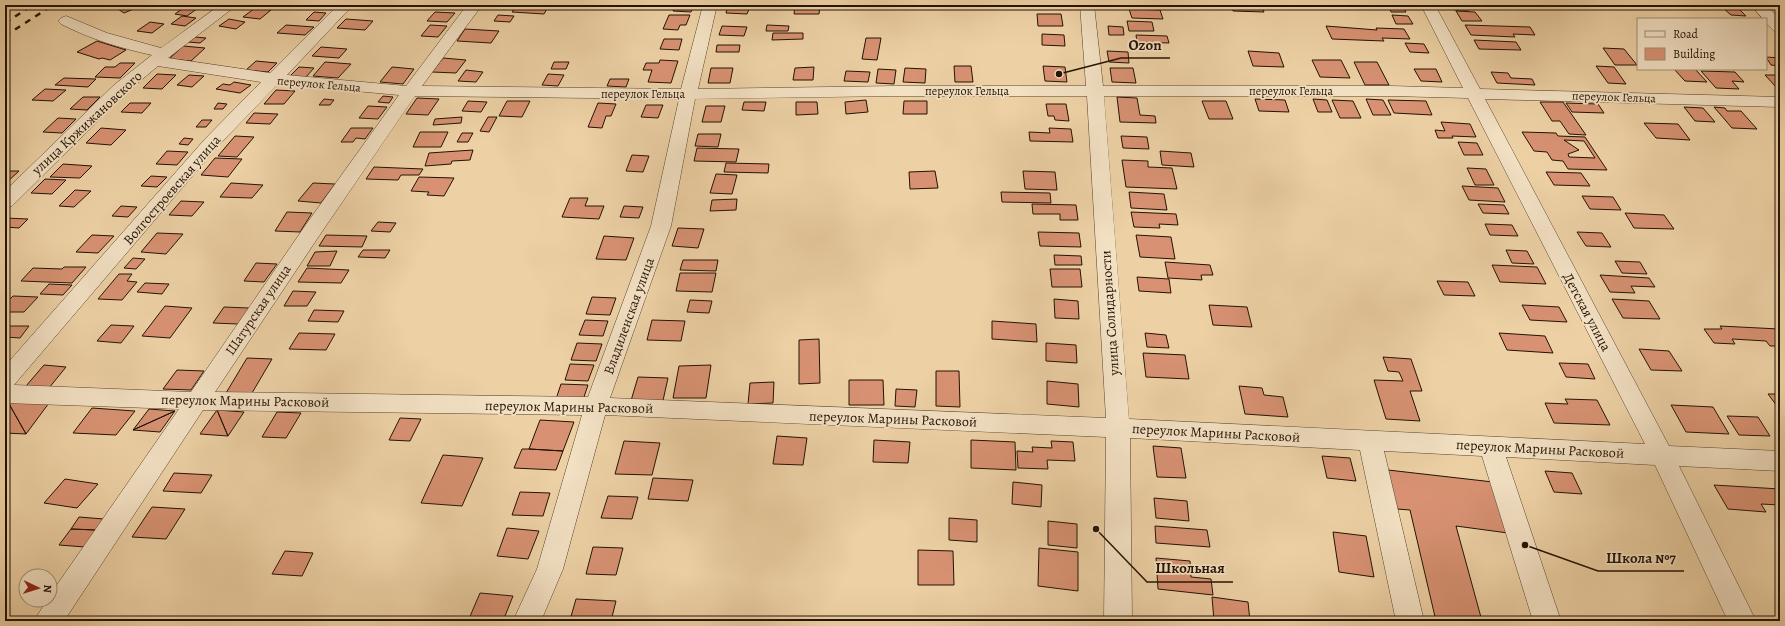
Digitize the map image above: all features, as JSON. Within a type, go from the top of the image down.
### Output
[{"type":"street","name":"улица Кржижановского","points":[[5,202],[120,89],[230,5]]},
{"type":"street","name":"Волгостроевская улица","points":[[5,382],[211,143],[275,80],[346,5]]},
{"type":"street","name":"Шатурская улица","points":[[48,621],[312,230],[410,91],[475,5]]},
{"type":"street","name":"Владиленская улица","points":[[527,621],[550,569],[596,406],[661,226],[688,94],[710,5]]},
{"type":"street","name":"улица Солидарности","points":[[1087,5],[1095,91],[1118,428],[1118,621]]},
{"type":"street","name":"Детская улица","points":[[1428,5],[1662,455],[1742,621]]},
{"type":"street","points":[[1758,5],[1780,29]]},
{"type":"street","name":"переулок Гельца","points":[[66,21],[86,32],[160,57],[275,80],[410,91],[688,94],[896,91],[1391,91],[1780,102]]},
{"type":"street","name":"переулок Марины Расковой","points":[[5,394],[197,401],[596,406],[1118,428],[1780,461]]},
{"type":"street","points":[[1370,441],[1410,621]]},
{"type":"street","points":[[1491,447],[1547,621]]},
{"type":"building","points":[[119,5],[131,5],[136,8],[124,13],[115,7]]},
{"type":"building","points":[[517,5],[548,7],[544,14],[512,12]]},
{"type":"building","points":[[676,5],[694,5],[691,12],[673,11]]},
{"type":"building","points":[[795,5],[820,5],[819,14],[794,14]]},
{"type":"building","points":[[1231,5],[1261,5],[1264,12],[1233,11]]},
{"type":"building","points":[[1388,5],[1402,5],[1406,12],[1391,12]]},
{"type":"building","points":[[1451,5],[1465,5],[1469,10],[1454,10]]},
{"type":"building","points":[[186,6],[198,8],[187,16],[175,14]]},
{"type":"building","points":[[728,6],[750,7],[747,14],[726,13]]},
{"type":"building","points":[[255,8],[271,10],[260,19],[243,17]]},
{"type":"building","points":[[1723,8],[1738,8],[1746,16],[1731,15]]},
{"type":"building","points":[[1129,9],[1160,10],[1163,19],[1132,18]]},
{"type":"building","points":[[1456,11],[1475,12],[1482,21],[1462,21]]},
{"type":"building","points":[[314,12],[326,13],[319,21],[306,20]]},
{"type":"building","points":[[435,12],[455,13],[447,22],[427,21]]},
{"type":"building","points":[[1037,14],[1061,14],[1063,26],[1038,26]]},
{"type":"building","points":[[498,15],[514,16],[510,22],[494,21]]},
{"type":"building","points":[[669,15],[690,15],[686,25],[680,25],[678,30],[663,29]]},
{"type":"building","points":[[1392,15],[1408,16],[1413,24],[1396,24]]},
{"type":"building","points":[[182,16],[196,18],[185,26],[171,24]]},
{"type":"building","points":[[229,19],[245,22],[236,29],[219,26]]},
{"type":"building","points":[[346,19],[373,21],[365,30],[337,28]]},
{"type":"building","points":[[1127,21],[1152,22],[1154,31],[1129,31]]},
{"type":"building","points":[[150,22],[164,24],[152,33],[137,31]]},
{"type":"building","points":[[286,25],[314,27],[305,35],[277,33]]},
{"type":"building","points":[[430,25],[447,26],[438,37],[421,36]]},
{"type":"building","points":[[767,25],[789,26],[788,31],[766,31]]},
{"type":"building","points":[[1465,25],[1530,27],[1535,35],[1513,34],[1515,37],[1471,35]]},
{"type":"building","points":[[722,26],[747,27],[744,36],[719,35]]},
{"type":"building","points":[[1108,26],[1123,27],[1124,35],[1109,35]]},
{"type":"building","points":[[1326,26],[1377,30],[1376,28],[1404,29],[1410,39],[1382,38],[1384,41],[1332,39]]},
{"type":"building","points":[[465,29],[499,31],[491,43],[457,41]]},
{"type":"building","points":[[773,33],[803,33],[803,39],[772,40]]},
{"type":"building","points":[[1042,34],[1064,35],[1065,46],[1042,45]]},
{"type":"building","points":[[1136,35],[1167,36],[1169,43],[1137,42]]},
{"type":"building","points":[[195,37],[206,38],[200,43],[188,42]]},
{"type":"building","points":[[866,38],[881,38],[877,60],[862,59]]},
{"type":"building","points":[[664,39],[682,39],[679,50],[660,49]]},
{"type":"building","points":[[1474,40],[1516,42],[1521,50],[1479,49]]},
{"type":"building","points":[[97,41],[126,50],[110,60],[102,58],[99,59],[77,52]]},
{"type":"building","points":[[1405,43],[1424,44],[1429,53],[1410,52]]},
{"type":"building","points":[[717,45],[740,45],[739,52],[716,52]]},
{"type":"building","points":[[183,46],[205,48],[191,61],[169,59]]},
{"type":"building","points":[[321,47],[347,49],[339,58],[312,56]]},
{"type":"building","points":[[1603,48],[1624,49],[1637,65],[1615,65]]},
{"type":"building","points":[[1107,51],[1128,52],[1129,63],[1109,62]]},
{"type":"building","points":[[1248,51],[1279,53],[1284,67],[1253,66]]},
{"type":"building","points":[[1767,57],[1780,58],[1780,66],[1771,65]]},
{"type":"building","points":[[443,58],[466,60],[456,73],[432,72]]},
{"type":"building","points":[[660,60],[678,61],[671,83],[648,82],[652,70],[643,70],[646,63],[659,63]]},
{"type":"building","points":[[1312,60],[1341,60],[1350,78],[1320,77]]},
{"type":"building","points":[[256,61],[277,63],[268,72],[246,70]]},
{"type":"building","points":[[325,62],[351,64],[338,78],[313,76]]},
{"type":"building","points":[[554,62],[569,62],[566,69],[551,69]]},
{"type":"building","points":[[1354,62],[1377,62],[1389,85],[1365,85]]},
{"type":"building","points":[[120,63],[135,63],[120,78],[95,77],[105,67],[115,67]]},
{"type":"building","points":[[954,66],[971,66],[973,82],[955,82]]},
{"type":"building","points":[[1043,66],[1065,67],[1067,82],[1045,81]]},
{"type":"building","points":[[1596,66],[1614,67],[1626,84],[1608,83]]},
{"type":"building","points":[[299,67],[314,68],[306,77],[290,76]]},
{"type":"building","points":[[392,67],[414,69],[403,84],[380,82]]},
{"type":"building","points":[[814,67],[813,80],[793,80],[795,68]]},
{"type":"building","points":[[711,68],[733,68],[730,83],[708,83]]},
{"type":"building","points":[[905,68],[926,69],[925,83],[903,82]]},
{"type":"building","points":[[1110,68],[1133,68],[1136,83],[1112,82]]},
{"type":"building","points":[[878,69],[896,70],[894,84],[876,83]]},
{"type":"building","points":[[1414,69],[1436,69],[1442,82],[1421,81]]},
{"type":"building","points":[[466,70],[483,72],[476,82],[458,81]]},
{"type":"building","points":[[1675,70],[1696,70],[1707,82],[1685,81]]},
{"type":"building","points":[[846,71],[870,72],[868,82],[844,81]]},
{"type":"building","points":[[1701,71],[1735,72],[1744,82],[1732,81],[1739,89],[1716,88]]},
{"type":"building","points":[[1491,72],[1508,73],[1511,78],[1532,79],[1535,85],[1497,83]]},
{"type":"building","points":[[157,74],[176,75],[162,89],[143,88]]},
{"type":"building","points":[[548,74],[564,75],[558,86],[542,85]]},
{"type":"building","points":[[189,75],[204,76],[192,87],[177,85]]},
{"type":"building","points":[[1765,75],[1780,75],[1780,87],[1776,87]]},
{"type":"building","points":[[64,78],[96,79],[88,87],[55,85]]},
{"type":"building","points":[[610,79],[629,79],[626,87],[607,86]]},
{"type":"building","points":[[234,82],[251,85],[240,93],[216,89],[223,84],[230,85]]},
{"type":"building","points":[[45,89],[66,90],[53,101],[32,100]]},
{"type":"building","points":[[276,90],[295,91],[284,104],[264,104]]},
{"type":"building","points":[[383,96],[393,97],[389,103],[378,102]]},
{"type":"building","points":[[83,97],[100,97],[87,110],[70,109]]},
{"type":"building","points":[[1117,97],[1137,98],[1140,115],[1155,116],[1156,123],[1120,122]]},
{"type":"building","points":[[417,98],[439,99],[428,115],[406,114]]},
{"type":"building","points":[[324,99],[334,100],[330,105],[319,105]]},
{"type":"building","points":[[1255,99],[1285,100],[1289,112],[1259,111]]},
{"type":"building","points":[[1313,99],[1327,100],[1332,112],[1318,112]]},
{"type":"building","points":[[1366,99],[1383,100],[1391,115],[1373,115]]},
{"type":"building","points":[[866,100],[868,112],[846,114],[845,102]]},
{"type":"building","points":[[1332,100],[1353,101],[1361,118],[1340,118]]},
{"type":"building","points":[[1388,100],[1426,101],[1432,115],[1394,113]]},
{"type":"building","points":[[468,101],[487,102],[481,112],[462,111]]},
{"type":"building","points":[[507,101],[530,101],[522,117],[499,116]]},
{"type":"building","points":[[904,101],[927,101],[927,114],[903,114]]},
{"type":"building","points":[[1202,101],[1226,101],[1233,119],[1209,119]]},
{"type":"building","points":[[744,102],[766,102],[764,111],[742,110]]},
{"type":"building","points":[[796,102],[817,102],[818,114],[796,115]]},
{"type":"building","points":[[1540,102],[1563,102],[1586,135],[1569,134],[1560,121],[1552,121]]},
{"type":"building","points":[[130,103],[151,103],[142,113],[121,112]]},
{"type":"building","points":[[218,103],[227,104],[223,109],[214,109]]},
{"type":"building","points":[[598,103],[616,104],[611,116],[606,116],[602,128],[588,127]]},
{"type":"building","points":[[1566,103],[1598,104],[1604,113],[1572,112]]},
{"type":"building","points":[[1046,104],[1066,104],[1069,121],[1055,120],[1054,116],[1048,116]]},
{"type":"building","points":[[646,105],[663,105],[658,118],[641,117]]},
{"type":"building","points":[[368,106],[387,107],[378,119],[359,118]]},
{"type":"building","points":[[706,106],[725,106],[721,122],[702,122]]},
{"type":"building","points":[[1684,107],[1703,108],[1715,122],[1695,121]]},
{"type":"building","points":[[1714,107],[1725,108],[1727,111],[1741,111],[1757,129],[1732,128]]},
{"type":"building","points":[[254,113],[278,114],[270,124],[246,123]]},
{"type":"building","points":[[462,117],[461,123],[433,125],[435,119]]},
{"type":"building","points":[[488,117],[497,117],[489,132],[480,131]]},
{"type":"building","points":[[58,118],[76,119],[62,133],[43,132]]},
{"type":"building","points":[[202,120],[212,120],[206,127],[196,127]]},
{"type":"building","points":[[1441,122],[1470,124],[1476,137],[1452,136],[1453,138],[1438,138],[1435,130],[1445,131]]},
{"type":"building","points":[[1644,123],[1678,124],[1690,140],[1656,138]]},
{"type":"building","points":[[101,128],[126,130],[111,145],[86,143]]},
{"type":"building","points":[[351,128],[373,128],[365,139],[356,138],[353,142],[341,142]]},
{"type":"building","points":[[1049,128],[1071,129],[1073,142],[1030,141],[1029,132],[1050,133]]},
{"type":"building","points":[[420,132],[448,132],[441,147],[413,147]]},
{"type":"building","points":[[1522,132],[1556,133],[1558,136],[1585,137],[1607,170],[1568,169],[1563,161],[1552,160],[1547,152],[1534,151]],"holes":[[[1564,140],[1584,141],[1595,158],[1569,157],[1568,154],[1579,150]]]},
{"type":"building","points":[[462,133],[473,133],[468,142],[457,142]]},
{"type":"building","points":[[698,134],[721,134],[718,147],[695,146]]},
{"type":"building","points":[[235,136],[254,137],[237,157],[218,156]]},
{"type":"building","points":[[1121,136],[1147,137],[1149,149],[1123,148]]},
{"type":"building","points":[[184,138],[193,139],[188,145],[179,144]]},
{"type":"building","points":[[1458,142],[1477,143],[1483,155],[1464,155]]},
{"type":"building","points":[[697,148],[739,149],[736,162],[694,161]]},
{"type":"building","points":[[473,150],[470,160],[452,161],[451,164],[425,166],[429,153]]},
{"type":"building","points":[[167,151],[188,152],[177,165],[156,164]]},
{"type":"building","points":[[1160,151],[1191,153],[1194,167],[1162,165]]},
{"type":"building","points":[[632,155],[649,156],[643,172],[626,171]]},
{"type":"building","points":[[215,158],[242,159],[228,177],[201,175]]},
{"type":"building","points":[[1122,160],[1148,161],[1148,167],[1172,168],[1177,189],[1126,187]]},
{"type":"building","points":[[726,163],[769,164],[768,173],[724,172]]},
{"type":"building","points":[[63,164],[92,166],[80,178],[50,177]]},
{"type":"building","points":[[374,167],[423,169],[419,175],[401,175],[398,180],[366,179]]},
{"type":"building","points":[[1467,168],[1486,169],[1494,185],[1475,185]]},
{"type":"building","points":[[5,171],[19,171],[5,183]]},
{"type":"building","points":[[935,171],[938,188],[910,189],[909,172]]},
{"type":"building","points":[[1023,171],[1055,172],[1057,190],[1025,189]]},
{"type":"building","points":[[1546,172],[1581,173],[1590,186],[1554,185]]},
{"type":"building","points":[[716,174],[737,175],[732,194],[710,193]]},
{"type":"building","points":[[151,176],[167,177],[157,187],[141,186]]},
{"type":"building","points":[[419,177],[454,178],[444,196],[427,195],[429,192],[411,191]]},
{"type":"building","points":[[45,179],[66,180],[52,194],[31,193]]},
{"type":"building","points":[[231,183],[263,185],[252,198],[220,197]]},
{"type":"building","points":[[313,183],[335,184],[321,203],[298,201]]},
{"type":"building","points":[[1462,186],[1498,188],[1505,202],[1469,200]]},
{"type":"building","points":[[75,190],[91,191],[74,207],[59,206]]},
{"type":"building","points":[[1001,192],[1050,193],[1051,203],[1002,202]]},
{"type":"building","points":[[1129,192],[1164,194],[1167,210],[1131,208]]},
{"type":"building","points":[[1582,196],[1613,197],[1621,210],[1590,209]]},
{"type":"building","points":[[570,198],[588,198],[585,206],[604,206],[599,219],[562,217]]},
{"type":"building","points":[[737,199],[736,210],[710,211],[712,200]]},
{"type":"building","points":[[181,201],[204,202],[192,216],[169,215]]},
{"type":"building","points":[[1032,204],[1076,205],[1078,220],[1060,220],[1060,214],[1033,214]]},
{"type":"building","points":[[1478,204],[1504,205],[1509,214],[1483,213]]},
{"type":"building","points":[[121,206],[137,207],[128,217],[112,216]]},
{"type":"building","points":[[624,206],[643,207],[639,218],[620,217]]},
{"type":"building","points":[[287,212],[312,213],[300,232],[275,231]]},
{"type":"building","points":[[1131,212],[1176,214],[1178,225],[1159,224],[1160,228],[1134,227]]},
{"type":"building","points":[[1625,213],[1664,215],[1674,229],[1634,228]]},
{"type":"building","points":[[5,218],[28,219],[19,228],[5,227]]},
{"type":"building","points":[[378,222],[396,223],[390,232],[371,231]]},
{"type":"building","points":[[1485,224],[1512,225],[1518,236],[1490,235]]},
{"type":"building","points":[[678,228],[704,229],[698,248],[672,246]]},
{"type":"building","points":[[1038,232],[1079,233],[1081,247],[1040,246]]},
{"type":"building","points":[[1577,232],[1602,233],[1611,247],[1586,246]]},
{"type":"building","points":[[157,233],[183,234],[166,254],[141,252]]},
{"type":"building","points":[[92,235],[114,236],[98,253],[76,252]]},
{"type":"building","points":[[326,235],[367,236],[362,247],[319,246]]},
{"type":"building","points":[[1136,235],[1171,237],[1175,259],[1140,257]]},
{"type":"building","points":[[604,236],[634,238],[626,260],[596,259]]},
{"type":"building","points":[[363,250],[390,250],[385,258],[358,257]]},
{"type":"building","points":[[1506,250],[1527,251],[1534,264],[1512,263]]},
{"type":"building","points":[[337,251],[330,266],[307,266],[315,252]]},
{"type":"building","points":[[1054,255],[1081,256],[1082,265],[1055,265]]},
{"type":"building","points":[[133,258],[145,259],[136,269],[124,268]]},
{"type":"building","points":[[683,260],[718,260],[716,271],[680,270]]},
{"type":"building","points":[[1615,261],[1640,262],[1647,274],[1622,273]]},
{"type":"building","points":[[1165,262],[1210,265],[1213,275],[1201,275],[1202,280],[1168,278]]},
{"type":"building","points":[[256,263],[277,264],[264,282],[244,281]]},
{"type":"building","points":[[1492,265],[1537,267],[1546,284],[1500,282]]},
{"type":"building","points":[[64,267],[86,267],[72,283],[21,281],[33,268],[62,269]]},
{"type":"building","points":[[307,268],[349,270],[341,283],[298,282]]},
{"type":"building","points":[[1050,269],[1080,269],[1082,287],[1052,287]]},
{"type":"building","points":[[680,273],[716,273],[712,292],[676,291]]},
{"type":"building","points":[[119,274],[132,274],[127,281],[137,282],[122,300],[98,299]]},
{"type":"building","points":[[1600,275],[1649,278],[1655,287],[1631,286],[1635,293],[1610,292]]},
{"type":"building","points":[[1137,277],[1169,279],[1171,293],[1139,291]]},
{"type":"building","points":[[1437,281],[1468,282],[1475,296],[1444,295]]},
{"type":"building","points":[[145,283],[169,284],[162,294],[137,292]]},
{"type":"building","points":[[49,284],[72,285],[63,295],[40,294]]},
{"type":"building","points":[[293,291],[316,292],[307,306],[284,306]]},
{"type":"building","points":[[13,296],[38,297],[24,312],[5,312],[5,304]]},
{"type":"building","points":[[592,297],[616,298],[610,315],[586,314]]},
{"type":"building","points":[[1054,299],[1078,301],[1079,319],[1055,318]]},
{"type":"building","points":[[1612,299],[1649,301],[1660,319],[1623,318]]},
{"type":"building","points":[[690,300],[712,301],[709,313],[687,312]]},
{"type":"building","points":[[1209,305],[1247,307],[1252,327],[1213,325]]},
{"type":"building","points":[[1522,305],[1559,307],[1567,322],[1530,320]]},
{"type":"building","points":[[165,306],[192,308],[170,338],[142,336]]},
{"type":"building","points":[[224,307],[249,308],[238,324],[213,323]]},
{"type":"building","points":[[314,310],[344,311],[338,322],[308,321]]},
{"type":"building","points":[[585,320],[608,321],[603,336],[579,335]]},
{"type":"building","points":[[652,320],[685,321],[681,341],[647,340]]},
{"type":"building","points":[[992,321],[1036,324],[1037,342],[992,339]]},
{"type":"building","points":[[111,325],[134,326],[121,343],[97,341]]},
{"type":"building","points":[[10,326],[29,326],[20,338],[5,337],[5,331]]},
{"type":"building","points":[[1720,326],[1779,329],[1780,346],[1770,346],[1766,341],[1732,339],[1735,344],[1714,343],[1704,329],[1722,329]]},
{"type":"building","points":[[299,333],[335,334],[326,350],[289,349]]},
{"type":"building","points":[[1145,333],[1166,335],[1169,348],[1147,347]]},
{"type":"building","points":[[1499,333],[1545,336],[1553,353],[1507,350]]},
{"type":"building","points":[[819,339],[820,383],[799,384],[799,340]]},
{"type":"building","points":[[577,343],[602,344],[596,361],[571,360]]},
{"type":"building","points":[[1046,343],[1076,345],[1077,363],[1046,361]]},
{"type":"building","points":[[1639,349],[1669,351],[1682,371],[1651,370]]},
{"type":"building","points":[[1143,353],[1185,355],[1189,379],[1146,377]]},
{"type":"building","points":[[1383,357],[1411,359],[1422,391],[1410,391],[1420,421],[1386,419],[1374,380],[1403,381],[1399,372],[1388,371]]},
{"type":"building","points":[[247,358],[272,359],[252,393],[226,393]]},
{"type":"building","points":[[1559,363],[1588,364],[1595,379],[1566,377]]},
{"type":"building","points":[[570,364],[594,365],[588,381],[565,380]]},
{"type":"building","points":[[44,365],[66,367],[49,388],[26,386]]},
{"type":"building","points":[[711,365],[706,398],[673,398],[679,366]]},
{"type":"building","points":[[177,370],[204,371],[191,390],[163,389]]},
{"type":"building","points":[[936,371],[959,371],[960,407],[936,406]]},
{"type":"building","points":[[638,377],[668,378],[662,405],[630,404]]},
{"type":"building","points":[[849,380],[883,380],[884,405],[849,405]]},
{"type":"building","points":[[1047,381],[1078,384],[1079,407],[1047,404]]},
{"type":"building","points":[[774,382],[773,403],[748,404],[750,383]]},
{"type":"building","points":[[561,384],[588,385],[581,406],[554,405]]},
{"type":"building","points":[[1239,386],[1262,388],[1264,395],[1283,397],[1288,417],[1245,414]]},
{"type":"building","points":[[896,389],[917,390],[915,407],[895,406]]},
{"type":"building","points":[[1768,394],[1780,394],[1780,410]]},
{"type":"building","points":[[1565,399],[1597,400],[1610,425],[1554,423],[1545,403],[1568,404]]},
{"type":"building","points":[[8,402],[49,403],[26,434]]},
{"type":"building","points":[[8,402],[26,434],[5,433],[5,406]]},
{"type":"building","points":[[1671,405],[1713,407],[1729,434],[1686,432]]},
{"type":"building","points":[[92,408],[135,411],[116,435],[73,433]]},
{"type":"building","points":[[149,409],[175,411],[133,430]]},
{"type":"building","points":[[217,410],[244,412],[228,436]]},
{"type":"building","points":[[217,410],[228,436],[200,434]]},
{"type":"building","points":[[175,411],[160,432],[133,430]]},
{"type":"building","points":[[277,412],[301,413],[286,438],[262,437]]},
{"type":"building","points":[[1727,416],[1758,417],[1770,436],[1739,435]]},
{"type":"building","points":[[400,418],[421,419],[410,441],[389,440]]},
{"type":"building","points":[[540,420],[574,422],[563,451],[529,449]]},
{"type":"building","points":[[777,436],[807,438],[803,465],[773,464]]},
{"type":"building","points":[[874,440],[910,442],[908,463],[873,462]]},
{"type":"building","points":[[971,440],[1015,442],[1016,470],[971,468]]},
{"type":"building","points":[[624,441],[660,443],[652,475],[615,474]]},
{"type":"building","points":[[1051,441],[1073,442],[1075,461],[1047,460],[1048,469],[1018,468],[1017,451],[1033,452],[1032,447],[1052,448]]},
{"type":"building","points":[[1153,446],[1181,448],[1186,478],[1157,477]]},
{"type":"building","points":[[522,449],[563,451],[556,470],[514,468]]},
{"type":"building","points":[[443,455],[483,458],[462,506],[421,503]]},
{"type":"building","points":[[1322,456],[1350,458],[1356,481],[1327,478]]},
{"type":"building","points":[[1388,470],[1493,482],[1508,533],[1456,526],[1482,621],[1436,621],[1410,510],[1397,509]]},
{"type":"building","points":[[1545,471],[1572,473],[1582,494],[1554,492]]},
{"type":"building","points":[[174,473],[212,475],[201,493],[163,491]]},
{"type":"building","points":[[653,478],[693,480],[688,501],[648,499]]},
{"type":"building","points":[[65,479],[98,484],[77,508],[44,503]]},
{"type":"building","points":[[1013,482],[1042,485],[1041,507],[1012,504]]},
{"type":"building","points":[[1714,485],[1780,489],[1780,505],[1761,504],[1766,512],[1728,509]]},
{"type":"building","points":[[520,492],[550,493],[543,516],[512,515]]},
{"type":"building","points":[[608,496],[638,497],[632,519],[601,518]]},
{"type":"building","points":[[1154,498],[1187,501],[1189,521],[1156,518]]},
{"type":"building","points":[[152,507],[185,509],[166,539],[132,537]]},
{"type":"building","points":[[79,517],[104,519],[96,530],[71,529]]},
{"type":"building","points":[[949,518],[977,520],[977,542],[949,540]]},
{"type":"building","points":[[1048,521],[1077,524],[1077,548],[1048,545]]},
{"type":"building","points":[[1155,526],[1207,530],[1210,547],[1156,543]]},
{"type":"building","points":[[507,528],[539,531],[528,559],[497,556]]},
{"type":"building","points":[[71,529],[96,530],[85,547],[59,545]]},
{"type":"building","points":[[1333,532],[1366,536],[1374,577],[1339,572]]},
{"type":"building","points":[[593,547],[623,548],[616,575],[586,574]]},
{"type":"building","points":[[1039,548],[1078,552],[1078,591],[1038,586]]},
{"type":"building","points":[[918,550],[953,551],[954,585],[918,585]]},
{"type":"building","points":[[285,551],[313,553],[302,576],[272,574]]},
{"type":"building","points":[[1156,558],[1190,561],[1191,577],[1211,579],[1213,595],[1158,589]]},
{"type":"building","points":[[480,593],[513,596],[503,621],[468,621]]},
{"type":"building","points":[[1212,597],[1248,602],[1250,621],[1214,621]]},
{"type":"building","points":[[576,599],[616,601],[611,621],[570,620]]},
{"type":"building","points":[[75,619],[109,621],[73,621]]},
{"type":"railway","points":[[5,23],[33,5]]},
{"type":"railway","points":[[5,36],[53,5]]},
{"type":"place","name":"Ozon","points":[[1059,74]]},
{"type":"place","name":"Школьная","points":[[1096,529]]},
{"type":"place","name":"Школа №7","points":[[1525,545]]}]
